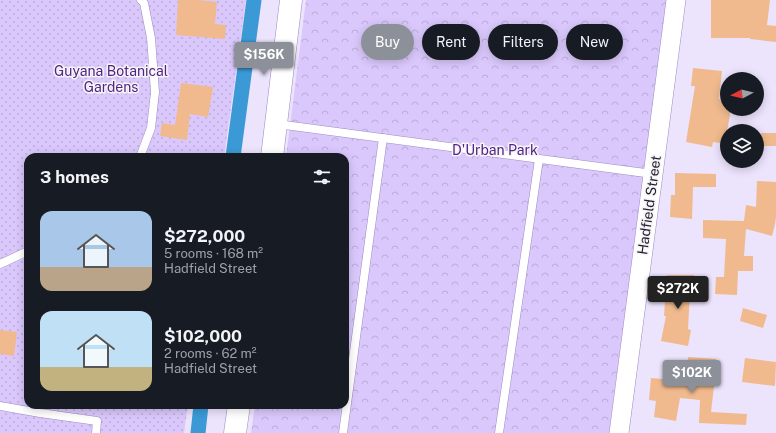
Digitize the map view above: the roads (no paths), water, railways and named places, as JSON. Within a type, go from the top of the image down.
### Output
[{"type":"main road","points":[[272,153],[291,0]]},
{"type":"main road","points":[[236,433],[239,409]]},
{"type":"street","name":"Hadfield Street","points":[[619,433],[676,0]]},
{"type":"lane","points":[[141,0],[144,3],[151,38],[155,92],[151,128],[142,153]]},
{"type":"lane","points":[[276,124],[653,174]]},
{"type":"lane","points":[[349,365],[383,138]]},
{"type":"lane","points":[[499,433],[539,159]]},
{"type":"lane","points":[[0,264],[24,253]]},
{"type":"lane","points":[[0,406],[97,421],[96,433]]},
{"type":"lane","points":[[343,433],[345,409]]},
{"type":"waterway","points":[[234,153],[254,0]]},
{"type":"waterway","points":[[198,433],[201,409]]},
{"type":"park label","name":"Guyana Botanical Gardens","points":[[111,80]]},
{"type":"park label","name":"D'Urban Park","points":[[495,150]]}]
